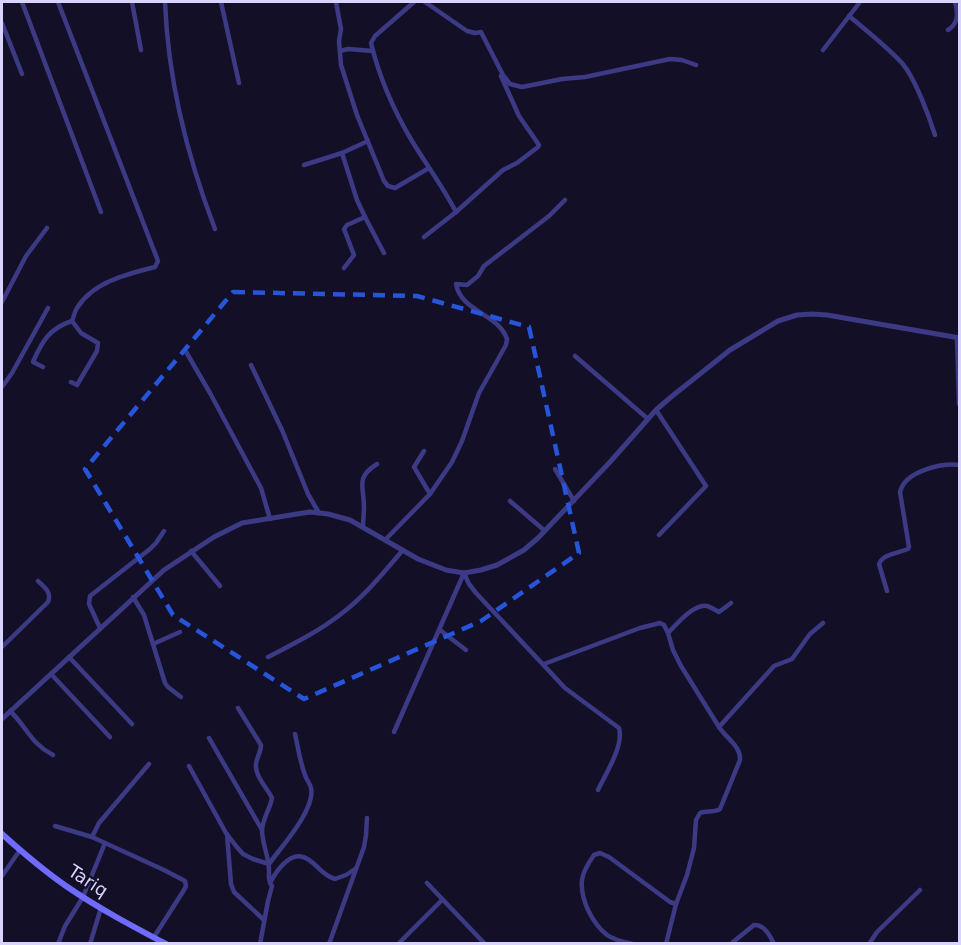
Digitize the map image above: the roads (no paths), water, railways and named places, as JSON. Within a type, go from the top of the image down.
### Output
[{"type":"main road","name":"Tariq","points":[[2,834],[41,867],[83,897],[166,944]]},
{"type":"street","points":[[22,2],[101,212]]},
{"type":"street","points":[[43,367],[33,362],[47,335],[72,321],[76,309],[86,297],[102,285],[120,277],[155,267],[158,261],[58,2]]},
{"type":"street","points":[[132,2],[141,50]]},
{"type":"street","points":[[165,2],[168,51],[180,116],[188,150],[214,229]]},
{"type":"street","points":[[221,2],[239,83]]},
{"type":"street","points":[[336,2],[341,29],[341,65],[350,95],[384,181],[391,188],[395,188],[429,168]]},
{"type":"street","points":[[414,2],[371,42],[384,82],[398,114],[456,212]]},
{"type":"street","points":[[424,237],[503,170],[517,163],[539,145],[519,116],[489,50],[475,33],[459,26],[425,2]]},
{"type":"street","points":[[823,50],[860,2]]},
{"type":"street","points":[[948,30],[956,22],[958,15],[955,2]]},
{"type":"street","points":[[849,16],[896,57],[907,70],[935,135]]},
{"type":"street","points":[[2,23],[22,74]]},
{"type":"street","points":[[475,33],[481,32],[510,84],[522,87],[670,59],[696,65]]},
{"type":"street","points":[[340,51],[348,49],[373,51]]},
{"type":"street","points":[[304,165],[342,153],[368,141]]},
{"type":"street","points":[[342,153],[357,200],[384,253]]},
{"type":"street","points":[[386,540],[430,494],[452,462],[479,393],[501,355],[507,339],[501,328],[465,301],[458,292],[456,284],[467,285],[478,276],[484,266],[549,216],[565,200]]},
{"type":"street","points":[[344,268],[354,255],[344,231],[345,227],[365,217]]},
{"type":"street","points":[[2,302],[26,256],[47,228]]},
{"type":"street","points":[[2,387],[48,308]]},
{"type":"street","points":[[2,719],[164,570],[214,537],[242,524],[297,514],[319,513],[337,516],[363,527],[418,559],[439,568],[464,573],[497,565],[531,544],[545,531],[656,410],[730,350],[778,321],[797,315],[826,315],[958,338],[959,404]]},
{"type":"street","points":[[71,382],[77,385],[97,351],[98,343],[81,333],[72,321]]},
{"type":"street","points":[[185,350],[261,488],[270,519]]},
{"type":"street","points":[[575,356],[648,419]]},
{"type":"street","points":[[251,364],[308,494],[319,513]]},
{"type":"street","points":[[656,410],[706,486],[659,535]]},
{"type":"street","points":[[424,451],[414,467],[430,494]]},
{"type":"street","points":[[363,527],[362,483],[367,471],[377,464]]},
{"type":"street","points":[[887,591],[879,564],[880,560],[909,547],[901,486],[922,471],[948,464],[960,465]]},
{"type":"street","points":[[555,469],[574,501]]},
{"type":"street","points":[[510,501],[545,531]]},
{"type":"street","points":[[100,628],[89,604],[90,596],[150,549],[164,531]]},
{"type":"street","points":[[268,657],[303,639],[342,614],[376,583],[403,550]]},
{"type":"street","points":[[191,551],[220,586]]},
{"type":"street","points":[[394,732],[464,573]]},
{"type":"street","points":[[464,573],[476,593],[565,687],[619,728],[621,734],[616,754],[598,790]]},
{"type":"street","points":[[2,647],[48,602],[50,598],[48,592],[38,581]]},
{"type":"street","points":[[134,597],[144,615],[165,683],[181,696]]},
{"type":"street","points":[[668,633],[685,615],[699,606],[709,606],[719,612],[731,603]]},
{"type":"street","points":[[544,664],[660,623],[664,625],[668,633],[681,666],[719,727],[738,748],[740,760],[720,809],[700,813],[696,820],[694,848],[666,944]]},
{"type":"street","points":[[719,727],[774,666],[792,659],[810,634],[824,623]]},
{"type":"street","points":[[440,630],[466,650]]},
{"type":"street","points":[[153,644],[180,632]]},
{"type":"street","points":[[69,657],[132,724]]},
{"type":"street","points":[[51,674],[110,737]]},
{"type":"street","points":[[238,708],[261,745],[256,769],[272,798],[262,830]]},
{"type":"street","points":[[10,711],[37,745],[53,755]]},
{"type":"street","points":[[269,864],[300,824],[310,802],[311,789],[305,775],[295,734]]},
{"type":"street","points":[[209,738],[262,830],[272,886],[260,944]]},
{"type":"street","points":[[92,837],[99,823],[149,764]]},
{"type":"street","points":[[189,766],[226,833],[243,854],[269,864]]},
{"type":"street","points":[[329,944],[364,847],[367,818]]},
{"type":"street","points":[[55,826],[92,837],[185,881],[184,890],[153,937]]},
{"type":"street","points":[[226,833],[231,884],[234,892],[264,920]]},
{"type":"street","points":[[58,944],[65,926],[83,897],[105,843]]},
{"type":"street","points":[[2,876],[20,850]]},
{"type":"street","points":[[633,944],[608,936],[585,904],[582,879],[594,855],[600,853],[609,857],[670,902],[676,904]]},
{"type":"street","points":[[270,883],[284,864],[302,856],[323,874],[335,879],[356,869]]},
{"type":"street","points":[[427,883],[484,944]]},
{"type":"street","points":[[869,944],[877,932],[920,890]]},
{"type":"street","points":[[398,944],[442,900]]},
{"type":"street","points":[[90,944],[101,908]]},
{"type":"street","points":[[733,942],[757,924],[762,926],[774,944]]}]
